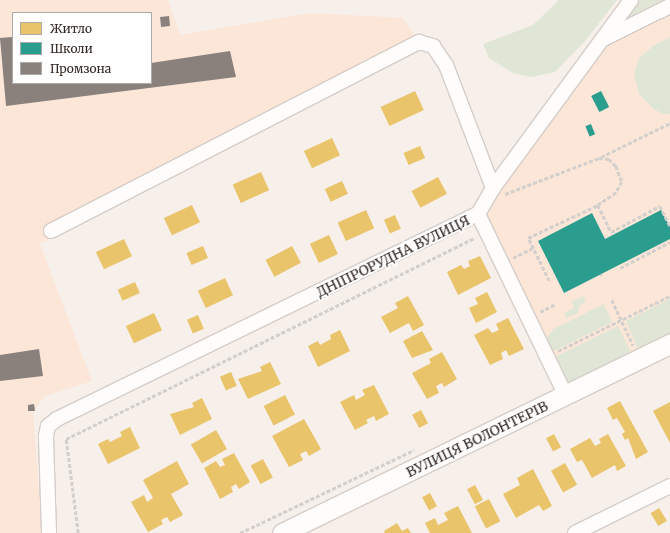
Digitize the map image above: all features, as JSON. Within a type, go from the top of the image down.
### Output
[{"type":"street","name":"ДНІПРОРУДНА ВУЛИЦЯ","points":[[50,533],[46,436],[48,426],[57,419],[478,214],[493,188],[631,0]]},
{"type":"street","points":[[601,40],[670,6]]},
{"type":"street","points":[[51,231],[419,42],[433,46],[446,65],[493,188]]},
{"type":"street","points":[[478,214],[566,396]]},
{"type":"street","name":"ВУЛИЦЯ ВОЛОНТЕРІВ","points":[[282,533],[566,396],[670,344]]},
{"type":"street","points":[[575,533],[670,486]]},
{"type":"path","points":[[486,201],[599,158],[670,123]]},
{"type":"path","points":[[549,281],[528,238],[598,205],[616,193],[622,182],[613,162],[609,159],[599,158]]},
{"type":"path","points":[[598,205],[611,232],[660,206],[670,226]]},
{"type":"path","points":[[78,533],[66,440],[483,235]]},
{"type":"path","points":[[620,268],[670,242]]},
{"type":"path","points":[[523,253],[533,248]]},
{"type":"path","points":[[547,357],[670,296]]},
{"type":"path","points":[[612,300],[640,359]]},
{"type":"path","points":[[240,533],[419,447]]},
{"type":"shaded area","points":[[0,0],[168,0],[180,35],[311,13],[403,18],[419,42],[40,244],[92,381],[45,396],[33,411],[42,533],[0,533]]},
{"type":"shaded area","points":[[670,6],[670,344],[566,396],[478,214],[601,40]]},
{"type":"green space","points":[[559,0],[617,0],[585,41],[555,72],[531,77],[513,73],[489,58],[483,44],[533,25]]},
{"type":"green space","points":[[631,0],[670,0],[601,40]]},
{"type":"green space","points":[[670,37],[670,114],[664,114],[655,110],[639,94],[634,74],[639,58],[653,46]]},
{"type":"green space","points":[[583,296],[586,302],[579,306],[578,313],[566,318],[564,313],[574,308],[571,302]]},
{"type":"green space","points":[[670,299],[670,337],[639,352],[626,321]]},
{"type":"green space","points":[[604,304],[612,322],[550,353],[546,340],[553,329]]},
{"type":"green space","points":[[618,326],[631,353],[565,385],[551,358]]},
{"type":"building: Житло","points":[[415,91],[424,110],[389,126],[381,107]]},
{"type":"building: Житло","points":[[332,138],[340,155],[312,168],[304,151]]},
{"type":"building: Житло","points":[[420,146],[425,158],[409,165],[403,153]]},
{"type":"building: Житло","points":[[261,172],[269,190],[241,203],[233,185]]},
{"type":"building: Житло","points":[[438,177],[447,194],[420,208],[412,191]]},
{"type":"building: Житло","points":[[342,181],[348,194],[331,202],[325,189]]},
{"type":"building: Житло","points":[[192,205],[200,222],[172,235],[164,218]]},
{"type":"building: Житло","points":[[366,210],[374,228],[346,241],[338,223]]},
{"type":"building: Житло","points":[[395,215],[401,229],[390,233],[384,220]]},
{"type":"building: Житло","points":[[329,235],[338,254],[319,263],[310,244]]},
{"type":"building: Житло","points":[[124,239],[132,256],[104,269],[96,252]]},
{"type":"building: Житло","points":[[203,246],[208,258],[192,265],[186,253]]},
{"type":"building: Житло","points":[[292,246],[301,263],[274,277],[266,260]]},
{"type":"building: Житло","points":[[480,256],[491,278],[458,295],[447,272],[461,265],[464,269],[470,266],[468,261]]},
{"type":"building: Житло","points":[[225,278],[233,295],[206,308],[198,291]]},
{"type":"building: Житло","points":[[135,282],[140,293],[123,301],[118,290]]},
{"type":"building: Житло","points":[[487,292],[497,312],[476,323],[469,308],[478,304],[475,298]]},
{"type":"building: Житло","points":[[408,296],[424,325],[413,331],[409,323],[390,333],[381,317],[398,308],[395,303]]},
{"type":"building: Житло","points":[[154,313],[162,330],[134,343],[126,326]]},
{"type":"building: Житло","points":[[198,315],[204,329],[193,333],[187,320]]},
{"type":"building: Житло","points":[[508,318],[524,349],[509,356],[506,350],[501,353],[503,359],[490,365],[474,335],[488,328],[492,333],[499,330],[496,324]]},
{"type":"building: Житло","points":[[340,330],[350,351],[318,367],[308,346],[318,341],[320,345],[331,339],[330,335]]},
{"type":"building: Житло","points":[[422,331],[433,350],[412,358],[403,341]]},
{"type":"building: Житло","points":[[442,352],[457,379],[444,387],[442,383],[436,386],[439,393],[427,399],[412,373],[431,363],[429,359]]},
{"type":"building: Житло","points":[[270,362],[281,384],[248,399],[238,379],[262,371],[260,367]]},
{"type":"building: Житло","points":[[231,372],[237,386],[226,390],[220,377]]},
{"type":"building: Житло","points":[[374,385],[389,414],[376,421],[374,416],[366,420],[368,423],[355,430],[340,402],[354,395],[356,400],[365,395],[362,390]]},
{"type":"building: Житло","points":[[285,395],[295,415],[274,425],[264,406]]},
{"type":"building: Житло","points":[[202,398],[212,419],[180,435],[170,414],[194,407],[192,403]]},
{"type":"building: Житло","points":[[620,401],[648,452],[636,459],[628,438],[625,440],[622,434],[625,432],[617,418],[613,420],[607,408]]},
{"type":"building: Житло","points":[[670,402],[670,443],[653,411]]},
{"type":"building: Житло","points":[[421,410],[428,423],[419,428],[412,415]]},
{"type":"building: Житло","points":[[304,419],[321,449],[309,456],[306,451],[300,454],[303,460],[289,467],[272,436]]},
{"type":"building: Житло","points":[[130,427],[140,448],[108,464],[98,444],[108,439],[110,442],[122,436],[120,432]]},
{"type":"building: Житло","points":[[216,430],[227,449],[202,464],[191,444]]},
{"type":"building: Житло","points":[[554,434],[561,447],[553,451],[546,438]]},
{"type":"building: Житло","points":[[608,434],[626,466],[617,471],[615,465],[592,478],[582,460],[577,462],[570,449],[590,438],[595,446],[601,443],[599,439]]},
{"type":"building: Житло","points":[[234,453],[250,482],[239,489],[236,484],[231,487],[233,492],[220,499],[204,468],[216,461],[220,467],[225,465],[222,459]]},
{"type":"building: Житло","points":[[263,459],[273,478],[260,484],[251,466]]},
{"type":"building: Житло","points":[[177,461],[189,484],[171,494],[183,515],[170,522],[167,517],[161,520],[163,524],[148,532],[131,502],[144,495],[147,502],[153,498],[143,480]]},
{"type":"building: Житло","points":[[565,463],[577,485],[563,493],[551,471]]},
{"type":"building: Житло","points":[[533,469],[552,506],[543,511],[539,505],[516,518],[503,494],[520,485],[517,478]]},
{"type":"building: Житло","points":[[475,485],[483,500],[475,504],[467,489]]},
{"type":"building: Житло","points":[[430,493],[437,506],[429,510],[422,497]]},
{"type":"building: Житло","points":[[489,499],[500,521],[486,529],[475,506]]},
{"type":"building: Житло","points":[[458,506],[472,533],[430,533],[425,523],[435,518],[438,525],[448,520],[444,513]]},
{"type":"building: Житло","points":[[659,508],[667,521],[658,526],[651,513]]},
{"type":"building: Житло","points":[[397,523],[402,531],[408,528],[411,533],[385,533],[384,531]]},
{"type":"building: Школи","points":[[601,91],[609,107],[599,112],[591,96]]},
{"type":"building: Школи","points":[[591,124],[595,134],[590,136],[585,126]]},
{"type":"building: Школи","points":[[661,210],[670,227],[670,239],[564,293],[538,241],[592,213],[605,239]]},
{"type":"building: Промзона","points":[[169,16],[170,26],[161,27],[160,17]]},
{"type":"building: Промзона","points":[[12,37],[12,84],[152,84],[152,63],[230,51],[236,77],[6,106],[0,38]]},
{"type":"building: Промзона","points":[[39,349],[43,376],[0,381],[0,355]]},
{"type":"building: Промзона","points":[[34,404],[35,411],[28,411],[28,405]]}]
